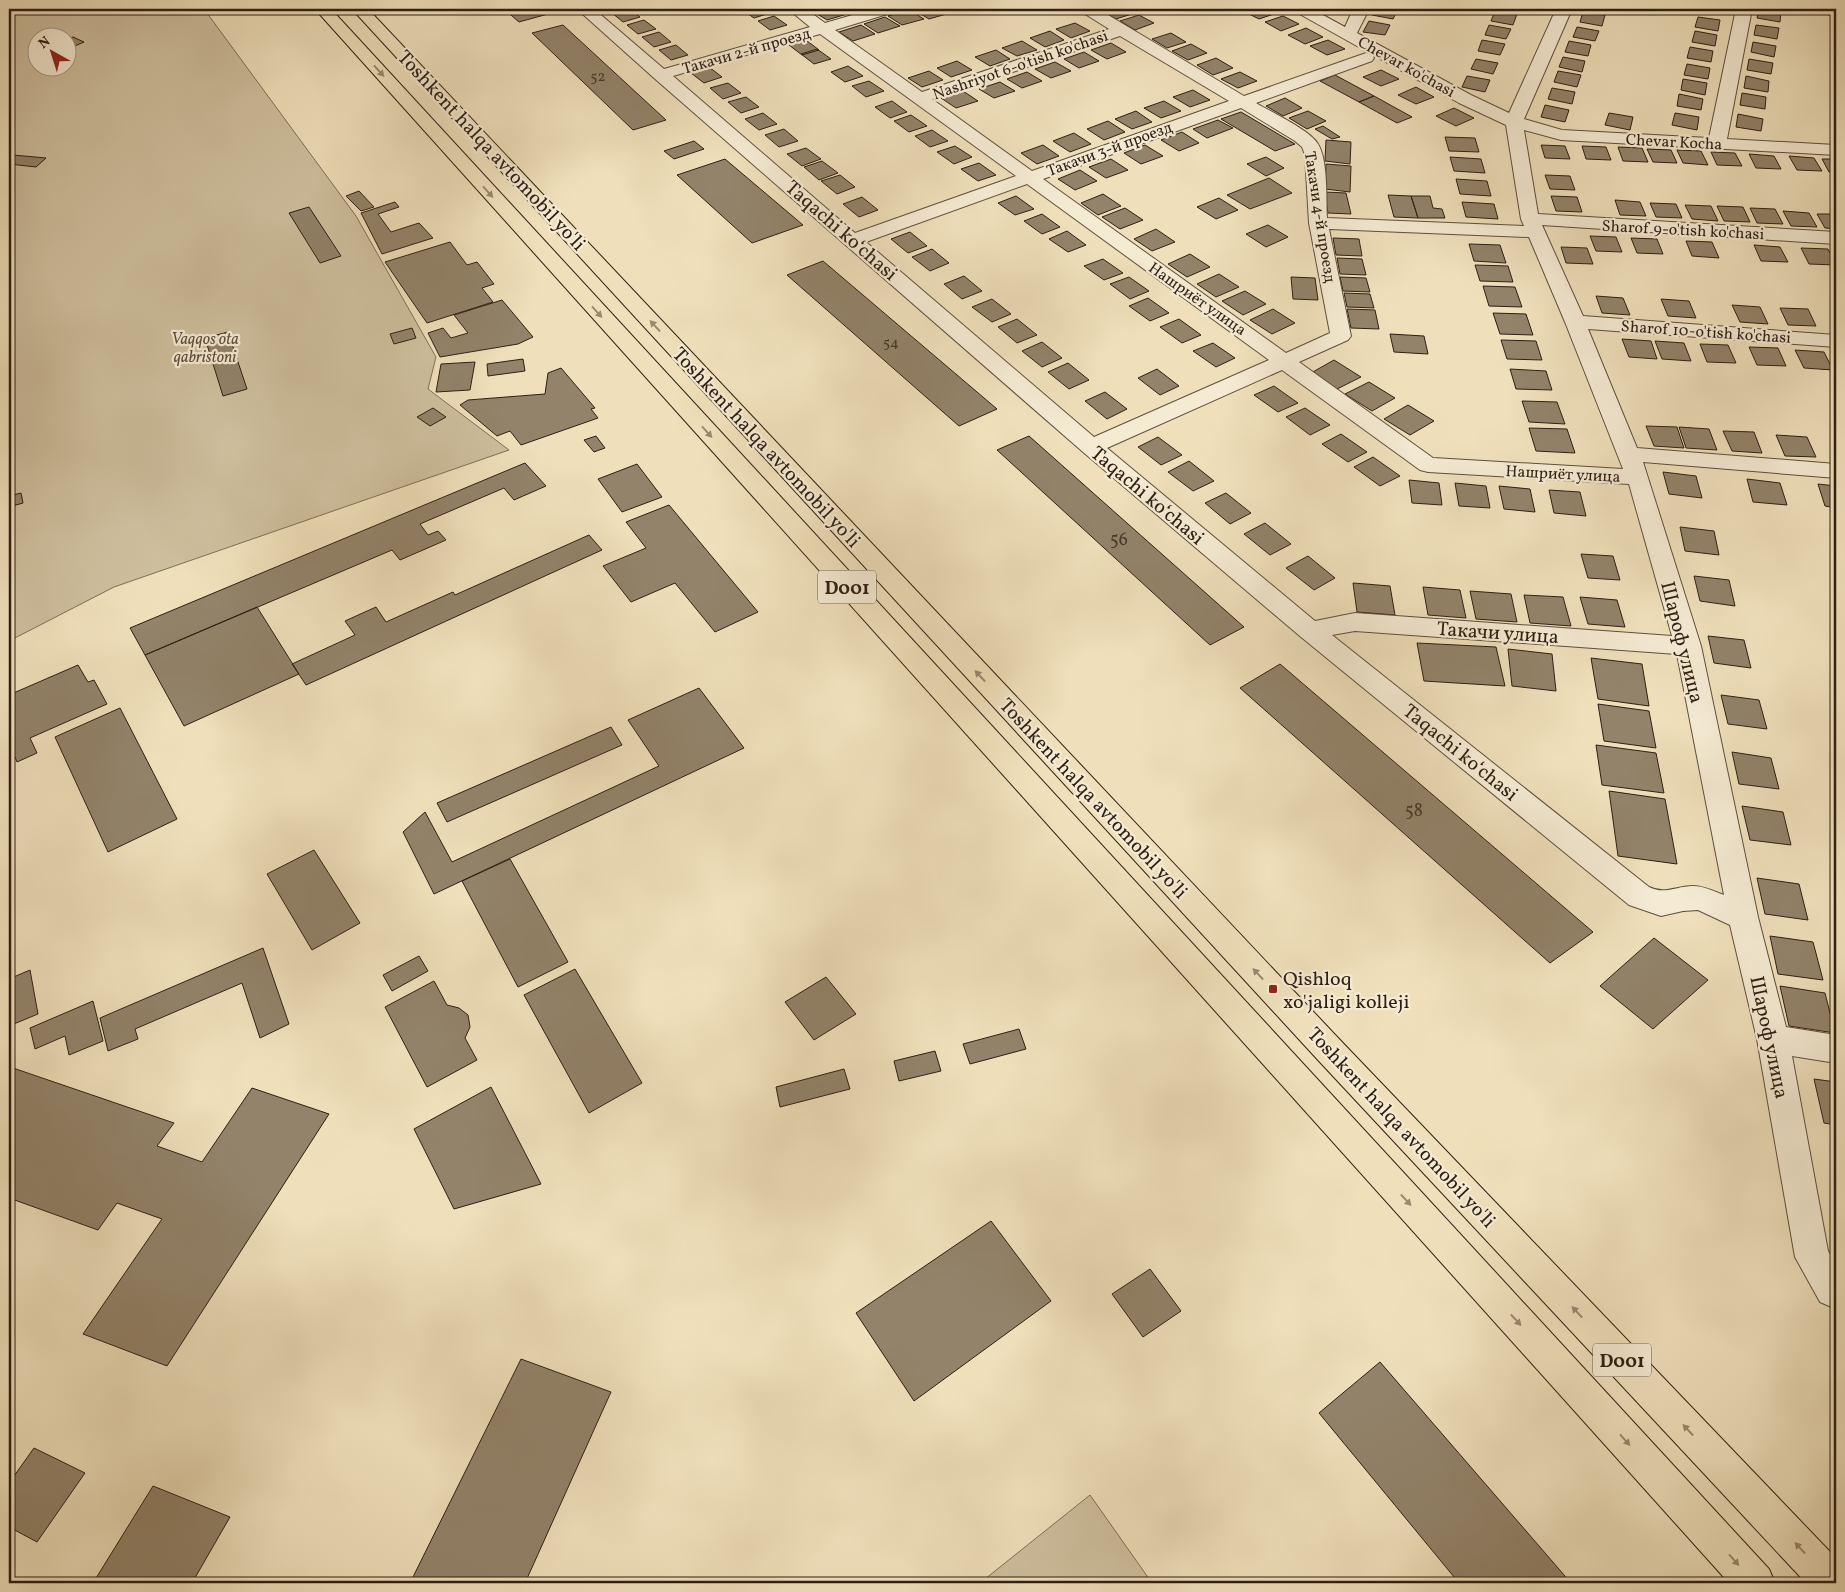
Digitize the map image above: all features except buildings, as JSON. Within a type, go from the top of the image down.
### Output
[{"type":"highway","name":"Toshkent halqa avtomobil yo'li","points":[[323,9],[1755,1583]]},
{"type":"highway","name":"Toshkent halqa avtomobil yo'li","points":[[360,9],[1323,1043],[1833,1583]]},
{"type":"highway","points":[[352,40],[363,33],[382,32]]},
{"type":"highway","points":[[830,568],[866,553]]},
{"type":"street","name":"Taqachi koʻchasi","points":[[585,9],[1091,446],[1310,631],[1639,896],[1652,903],[1661,904],[1692,898],[1703,900],[1743,917]]},
{"type":"street","name":"Нашриёт улица","points":[[796,9],[1029,178],[1286,360],[1428,465],[1634,466],[1836,471]]},
{"type":"street","name":"Такачи 2-й проезд","points":[[660,75],[889,9]]},
{"type":"street","name":"Такачи 4-й проезд","points":[[1086,9],[1301,137],[1310,145],[1314,155],[1318,223],[1342,336],[1091,446]]},
{"type":"street","name":"Chevar ko'chasi","points":[[1301,9],[1465,99],[1514,122]]},
{"type":"street","points":[[1349,34],[1361,9]]},
{"type":"street","points":[[1514,122],[1564,9]]},
{"type":"street","points":[[1717,143],[1744,9]]},
{"type":"street","points":[[1822,9],[1836,11]]},
{"type":"street","name":"Nashriyot 6-o'tish ko'chasi","points":[[920,98],[1121,30]]},
{"type":"street","name":"Такачи 3-й проезд","points":[[854,240],[1366,58]]},
{"type":"street","name":"Chevar Kocha","points":[[1514,122],[1561,135],[1836,150]]},
{"type":"street","name":"Шароф улица","points":[[1514,122],[1532,226],[1575,322],[1634,466],[1688,646],[1743,917],[1773,1039],[1812,1257],[1832,1290],[1836,1292]]},
{"type":"street","name":"Sharof 9-o'tish ko'chasi","points":[[1318,223],[1532,226],[1836,238]]},
{"type":"street","name":"Sharof 10-o'tish ko'chasi","points":[[1575,322],[1836,341]]},
{"type":"street","name":"Такачи улица","points":[[1310,631],[1355,622],[1688,646]]},
{"type":"street","points":[[1773,1039],[1836,1049]]},
{"type":"green space","name":"Vaqqos ota qabristoni","points":[[9,9],[204,9],[356,216],[436,357],[428,389],[509,450],[114,587],[9,641]]},
{"type":"green space","points":[[1090,1495],[1152,1583],[980,1583]]},
{"type":"place","name":"Qishloq xo'jaligi kolleji","points":[[1273,989]]}]
